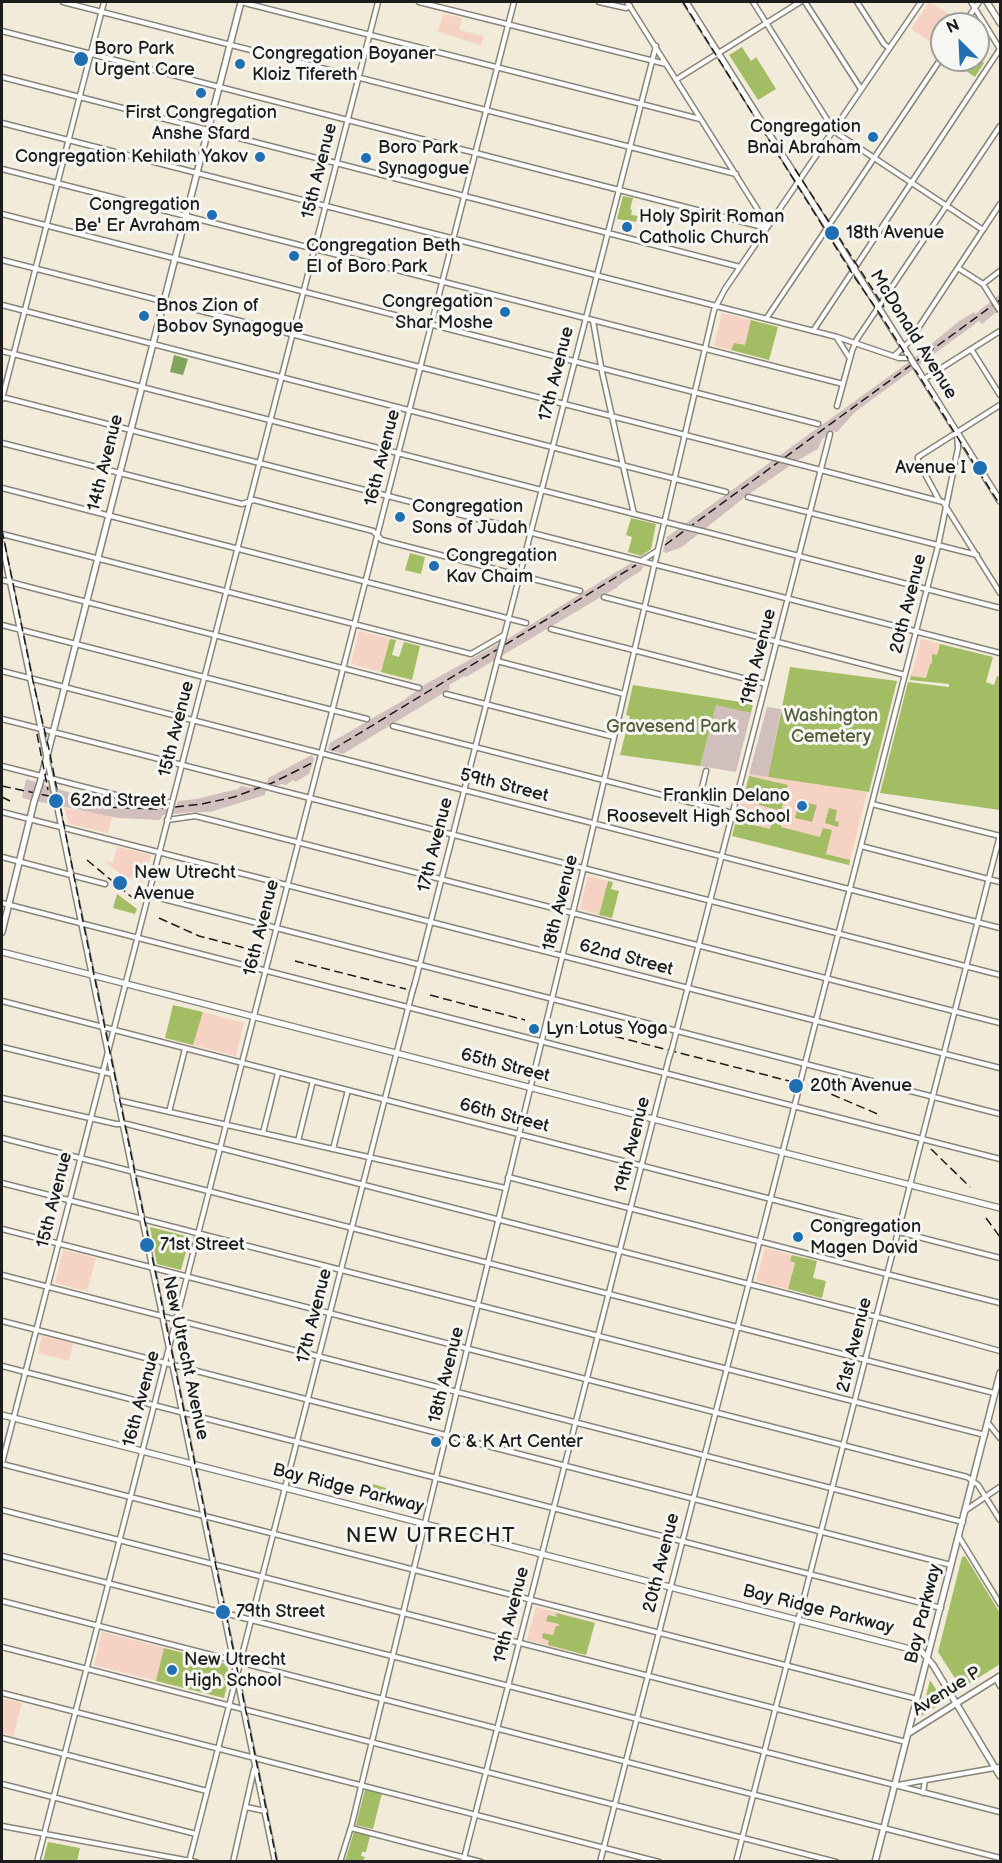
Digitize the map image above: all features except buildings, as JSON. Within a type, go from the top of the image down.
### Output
[{"type":"main road","name":"14th Avenue","points":[[2,932],[241,2]]},
{"type":"main road","name":"McDonald Avenue","points":[[686,2],[1000,501]]},
{"type":"main road","points":[[987,2],[1000,23]]},
{"type":"main road","name":"65th Street","points":[[2,952],[1000,1208]]},
{"type":"main road","name":"Bay Parkway","points":[[875,1862],[1000,1373]]},
{"type":"main road","name":"Bay Ridge Parkway","points":[[2,1415],[922,1652],[928,1658]]},
{"type":"main road","points":[[928,1658],[998,1768],[1000,1776]]},
{"type":"main road","name":"Avenue P","points":[[909,1733],[998,1677]]},
{"type":"street","points":[[63,2],[737,174]]},
{"type":"street","points":[[104,2],[2,398],[1000,653]]},
{"type":"street","points":[[241,2],[701,119]]},
{"type":"street","name":"15th Avenue","points":[[2,1464],[378,2]]},
{"type":"street","points":[[419,2],[667,64]]},
{"type":"street","name":"16th Avenue","points":[[37,1862],[514,2]]},
{"type":"street","points":[[599,2],[626,8],[629,4],[768,226]]},
{"type":"street","points":[[753,2],[834,129],[983,230]]},
{"type":"street","points":[[676,79],[802,2],[861,89]]},
{"type":"street","points":[[857,2],[884,44],[889,48]]},
{"type":"street","name":"18th Avenue","points":[[340,1862],[351,1828],[552,998],[715,306],[921,2]]},
{"type":"street","points":[[813,331],[1000,48],[971,2]]},
{"type":"street","points":[[972,12],[979,2]]},
{"type":"street","points":[[2,31],[759,226],[768,226]]},
{"type":"street","name":"17th Avenue","points":[[189,1861],[656,46]]},
{"type":"street","points":[[766,319],[932,72]]},
{"type":"street","points":[[2,77],[740,267]]},
{"type":"street","points":[[2,123],[837,337],[895,356],[910,358]]},
{"type":"street","points":[[837,406],[855,344],[1000,126]]},
{"type":"street","points":[[2,169],[843,384]]},
{"type":"street","points":[[895,356],[904,347],[1000,204]]},
{"type":"street","points":[[2,214],[818,424]]},
{"type":"street","points":[[2,260],[939,500]]},
{"type":"street","points":[[958,268],[983,284],[1000,312]]},
{"type":"street","points":[[983,284],[1000,272]]},
{"type":"street","points":[[2,305],[726,492]]},
{"type":"street","points":[[592,320],[634,514]]},
{"type":"street","points":[[924,379],[1000,331]]},
{"type":"street","points":[[837,337],[850,357]]},
{"type":"street","points":[[971,349],[1000,395]]},
{"type":"street","points":[[2,351],[1000,608]]},
{"type":"street","points":[[1000,405],[917,459],[939,500],[998,584],[1000,593]]},
{"type":"street","name":"20th Avenue","points":[[600,1862],[938,546],[958,448],[957,433]]},
{"type":"street","name":"19th Avenue","points":[[464,1859],[830,434]]},
{"type":"street","points":[[2,443],[242,504],[255,500],[373,531],[382,540],[580,591]]},
{"type":"street","points":[[2,488],[526,623]]},
{"type":"street","points":[[748,497],[977,555]]},
{"type":"street","points":[[2,534],[471,654],[504,638]]},
{"type":"street","name":"New Utrecht Avenue","points":[[2,544],[275,1862]]},
{"type":"street","points":[[641,561],[658,550]]},
{"type":"street","points":[[2,580],[419,688]]},
{"type":"street","points":[[604,597],[905,675]]},
{"type":"street","points":[[2,626],[367,719]]},
{"type":"street","points":[[551,629],[766,684]]},
{"type":"street","points":[[498,660],[624,694]]},
{"type":"street","name":"59th Street","points":[[2,671],[1000,928]]},
{"type":"street","points":[[446,694],[614,737]]},
{"type":"street","points":[[2,719],[1000,975]]},
{"type":"street","points":[[393,726],[732,813]]},
{"type":"street","points":[[2,766],[41,780],[51,779],[151,804],[172,802]]},
{"type":"street","points":[[698,804],[706,771]]},
{"type":"street","points":[[872,804],[1000,836]]},
{"type":"street","name":"62nd Street","points":[[2,812],[1000,1068]]},
{"type":"street","points":[[168,819],[195,816],[1000,1023]]},
{"type":"street","name":"21st Avenue","points":[[736,1862],[1000,836]]},
{"type":"street","points":[[861,846],[1000,882]]},
{"type":"street","points":[[2,857],[105,884]]},
{"type":"street","points":[[148,896],[1000,1114]]},
{"type":"street","points":[[2,903],[1000,1159]]},
{"type":"street","name":"66th Street","points":[[2,1001],[1000,1258]]},
{"type":"street","points":[[2,1047],[112,1074]]},
{"type":"street","points":[[169,1112],[185,1048]]},
{"type":"street","points":[[263,1133],[278,1073]]},
{"type":"street","points":[[298,1141],[313,1081]]},
{"type":"street","points":[[333,1149],[348,1090]]},
{"type":"street","points":[[2,1098],[123,1124],[1000,1350]]},
{"type":"street","points":[[117,1100],[505,1188]]},
{"type":"street","points":[[2,1138],[995,1394]]},
{"type":"street","points":[[508,1177],[1000,1303]]},
{"type":"street","points":[[2,1184],[985,1435]]},
{"type":"street","points":[[2,1229],[967,1477],[978,1485],[1000,1520]]},
{"type":"street","points":[[2,1275],[963,1522]]},
{"type":"street","points":[[2,1321],[952,1565]]},
{"type":"street","points":[[2,1366],[941,1608]]},
{"type":"street","points":[[987,1423],[993,1427],[1000,1438]]},
{"type":"street","points":[[2,1464],[917,1700]]},
{"type":"street","points":[[966,1510],[1000,1487]]},
{"type":"street","points":[[2,1510],[906,1742]]},
{"type":"street","points":[[959,1537],[1000,1604]]},
{"type":"street","points":[[2,1556],[1000,1812]]},
{"type":"street","points":[[2,1601],[1000,1858]]},
{"type":"street","points":[[2,1647],[837,1862]]},
{"type":"street","points":[[232,1652],[243,1650]]},
{"type":"street","points":[[998,1677],[1000,1686]]},
{"type":"street","points":[[2,1693],[658,1862]]},
{"type":"street","points":[[2,1738],[207,1791]]},
{"type":"street","points":[[233,1862],[255,1767]]},
{"type":"street","points":[[895,1785],[998,1768]]},
{"type":"street","points":[[923,1792],[925,1780]]},
{"type":"street","points":[[2,1784],[196,1834]]},
{"type":"street","points":[[246,1807],[265,1811]]},
{"type":"street","points":[[2,1826],[196,1862]]},
{"type":"street","points":[[351,1828],[481,1862]]},
{"type":"shaded area","points":[[929,2],[946,12],[930,12],[930,42],[911,29]]},
{"type":"shaded area","points":[[443,14],[462,18],[459,30],[484,36],[481,45],[438,32]]},
{"type":"shaded area","points":[[1000,294],[1000,309],[982,324],[979,321],[855,412],[837,432],[832,431],[822,439],[818,449],[745,497],[682,547],[666,553],[663,551],[667,537],[917,356],[958,322],[974,312],[975,314]]},
{"type":"shaded area","points":[[722,313],[751,320],[745,346],[733,344],[731,350],[714,346]]},
{"type":"shaded area","points":[[631,563],[644,566],[641,571],[616,588],[449,685],[450,689],[343,754],[328,750],[330,743]]},
{"type":"shaded area","points":[[359,631],[390,639],[381,672],[351,664]]},
{"type":"shaded area","points":[[921,639],[940,644],[937,655],[932,654],[932,664],[930,664],[926,678],[911,676]]},
{"type":"shaded area","points":[[716,704],[751,713],[736,772],[700,766]]},
{"type":"shaded area","points":[[767,707],[781,709],[768,777],[749,774]]},
{"type":"shaded area","points":[[312,755],[314,759],[309,774],[295,782],[293,780],[286,785],[281,784],[265,792],[265,795],[210,812],[163,815],[160,820],[118,818],[22,798],[26,779],[94,800],[96,796],[114,798],[143,808],[176,807],[178,801],[238,789],[241,786],[251,788],[268,781],[268,778]]},
{"type":"shaded area","name":"Franklin Delano Roosevelt High School","points":[[749,774],[867,792],[849,865],[732,836]]},
{"type":"shaded area","points":[[64,808],[112,816],[108,833],[69,824]]},
{"type":"shaded area","points":[[117,847],[151,855],[144,882],[124,877],[104,861],[113,863]]},
{"type":"shaded area","points":[[588,876],[608,881],[599,915],[580,909]]},
{"type":"shaded area","points":[[203,1012],[244,1023],[236,1056],[193,1045]]},
{"type":"shaded area","points":[[765,1248],[792,1255],[790,1261],[795,1263],[788,1289],[756,1281]]},
{"type":"shaded area","points":[[63,1250],[96,1258],[87,1291],[55,1283]]},
{"type":"shaded area","points":[[160,1275],[179,1280],[170,1313],[168,1312]]},
{"type":"shaded area","points":[[42,1336],[73,1343],[69,1361],[38,1353]]},
{"type":"shaded area","points":[[536,1607],[595,1622],[586,1655],[527,1640]]},
{"type":"shaded area","name":"New Utrecht High School","points":[[102,1632],[227,1664],[229,1676],[224,1698],[94,1665]]},
{"type":"shaded area","points":[[2,1698],[22,1703],[13,1736],[2,1733]]},
{"type":"green space","points":[[742,47],[751,61],[756,57],[776,89],[758,100],[729,55]]},
{"type":"green space","points":[[968,72],[978,72],[975,77]]},
{"type":"green space","points":[[623,196],[633,198],[630,209],[632,210],[631,215],[638,216],[636,222],[617,219]]},
{"type":"green space","points":[[751,320],[778,327],[769,360],[731,350],[734,343],[745,345]]},
{"type":"green space","points":[[174,355],[188,359],[183,375],[170,372]]},
{"type":"green space","points":[[631,518],[656,524],[651,549],[641,556],[628,552],[632,537],[626,535]]},
{"type":"green space","points":[[410,553],[425,557],[421,574],[405,570]]},
{"type":"green space","points":[[390,639],[396,640],[392,655],[399,657],[404,642],[420,646],[412,680],[381,672]]},
{"type":"green space","name":"Washington Cemetery","points":[[940,644],[993,657],[986,682],[994,685],[997,676],[1000,677],[1000,810],[880,793],[908,682],[949,687],[949,684],[910,680],[911,676],[926,678],[932,663],[932,654],[937,655]]},
{"type":"green space","name":"Washington Cemetery","points":[[790,667],[897,681],[869,792],[768,777]]},
{"type":"green space","name":"Gravesend Park","points":[[633,685],[753,704],[751,713],[716,705],[700,766],[620,755],[630,716],[626,715]]},
{"type":"green space","points":[[749,776],[788,785],[781,811],[743,800]]},
{"type":"green space","points":[[799,801],[817,805],[812,822],[795,818]]},
{"type":"green space","points":[[829,808],[837,810],[835,821],[839,822],[838,827],[825,823]]},
{"type":"green space","points":[[773,816],[782,818],[781,827],[820,837],[823,828],[832,830],[826,854],[850,860],[849,865],[732,836],[736,821],[770,829]]},
{"type":"green space","points":[[608,881],[613,882],[611,889],[619,891],[612,918],[599,915]]},
{"type":"green space","points":[[117,894],[137,909],[135,914],[113,908]]},
{"type":"green space","points":[[173,1005],[203,1012],[193,1045],[165,1038]]},
{"type":"green space","points":[[150,1227],[190,1237],[181,1270],[157,1264]]},
{"type":"green space","points":[[792,1255],[817,1261],[813,1278],[826,1281],[822,1298],[788,1289],[795,1263],[790,1261]]},
{"type":"green space","points":[[373,1484],[386,1488],[382,1505],[369,1502]]},
{"type":"green space","points":[[965,1556],[1000,1613],[1000,1664],[964,1687],[960,1686],[938,1652],[962,1557]]},
{"type":"green space","points":[[556,1613],[595,1623],[586,1655],[548,1645],[549,1641],[542,1638],[543,1633],[553,1635],[556,1626],[559,1626],[559,1624],[546,1621],[548,1615],[557,1617]]},
{"type":"green space","points":[[164,1648],[227,1664],[229,1676],[224,1698],[156,1681]]},
{"type":"green space","points":[[930,1680],[944,1702],[921,1716]]},
{"type":"green space","points":[[365,1789],[382,1793],[373,1829],[356,1825]]},
{"type":"green space","points":[[354,1832],[370,1836],[366,1852],[362,1852],[361,1856],[365,1857],[363,1861],[345,1861]]},
{"type":"green space","points":[[48,1842],[80,1848],[77,1861],[43,1861]]},
{"type":"railway","points":[[683,2],[1000,505]]},
{"type":"railway","points":[[795,169],[884,307]]},
{"type":"railway","points":[[665,545],[1000,300]]},
{"type":"railway","points":[[2,530],[277,1862]]},
{"type":"railway","points":[[332,750],[636,565]]},
{"type":"railway","points":[[37,734],[48,790]]},
{"type":"railway","points":[[2,786],[101,807],[157,809],[202,804],[234,797],[272,783],[312,763]]},
{"type":"railway","points":[[2,797],[10,801]]},
{"type":"railway","points":[[87,860],[134,899]]},
{"type":"railway","points":[[159,918],[199,936],[264,953]]},
{"type":"railway","points":[[295,961],[406,989]]},
{"type":"railway","points":[[430,995],[525,1020]]},
{"type":"railway","points":[[563,1023],[793,1082]]},
{"type":"railway","points":[[819,1089],[880,1115]]},
{"type":"railway","points":[[931,1149],[970,1187]]},
{"type":"railway","points":[[986,1218],[1000,1237]]},
{"type":"place","name":"Boro Park Urgent Care","points":[[81,59]]},
{"type":"place","name":"Congregation Boyaner Kloiz Tifereth","points":[[240,64]]},
{"type":"place","name":"First Congregation Anshe Sfard","points":[[201,93]]},
{"type":"place","name":"Congregation Bnai Abraham","points":[[873,137]]},
{"type":"place","name":"Congregation Kehilath Yakov","points":[[260,157]]},
{"type":"place","name":"Boro Park Synagogue","points":[[366,158]]},
{"type":"place","name":"Congregation Be' Er Avraham","points":[[212,215]]},
{"type":"place","name":"Holy Spirit Roman Catholic Church","points":[[627,227]]},
{"type":"place","name":"18th Avenue","points":[[832,233]]},
{"type":"place","name":"Congregation Beth El of Boro Park","points":[[294,256]]},
{"type":"place","name":"Congregation Shar Moshe","points":[[505,312]]},
{"type":"place","name":"Bnos Zion of Bobov Synagogue","points":[[144,316]]},
{"type":"place","name":"Avenue I","points":[[980,468]]},
{"type":"place","name":"Congregation Sons of Judah","points":[[400,517]]},
{"type":"place","name":"Congregation Kav Chaim","points":[[434,566]]},
{"type":"place","name":"62nd Street","points":[[56,801]]},
{"type":"place","name":"Franklin Delano Roosevelt High School","points":[[802,806]]},
{"type":"place","name":"New Utrecht Avenue","points":[[120,883]]},
{"type":"place","name":"Lyn Lotus Yoga","points":[[534,1029]]},
{"type":"place","name":"20th Avenue","points":[[796,1086]]},
{"type":"place","name":"Congregation Magen David","points":[[798,1237]]},
{"type":"place","name":"71st Street","points":[[147,1245]]},
{"type":"place","name":"C & K Art Center","points":[[436,1442]]},
{"type":"place","name":"79th Street","points":[[223,1612]]},
{"type":"place","name":"New Utrecht High School","points":[[172,1670]]},
{"type":"district","name":"NEW UTRECHT","points":[[431,1537]]}]
